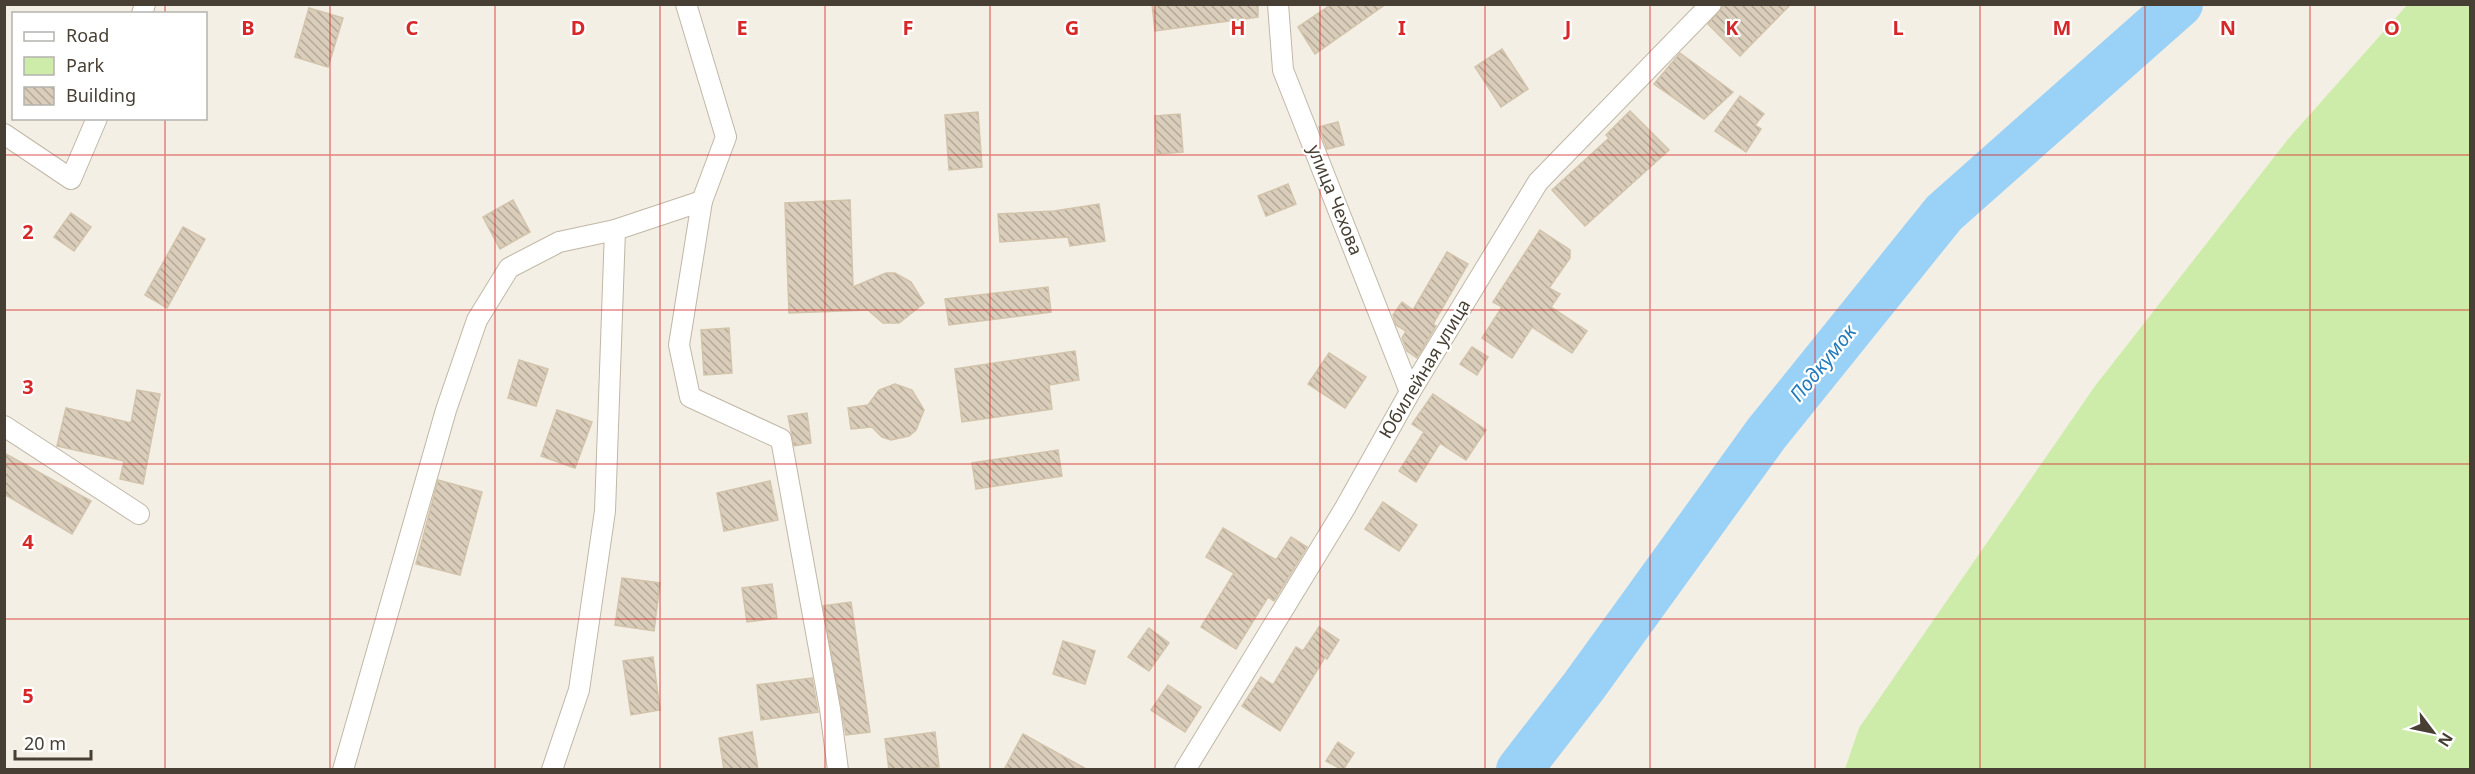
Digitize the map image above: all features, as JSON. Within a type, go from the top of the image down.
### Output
[{"type":"street","points":[[686,4],[726,137],[702,201],[679,345],[690,397],[781,439],[830,709],[838,770]]},
{"type":"street","name":"улица Чехова","points":[[1278,4],[1283,70],[1410,392]]},
{"type":"street","name":"Юбилейная улица","points":[[1185,770],[1346,508],[1410,392],[1538,182],[1711,4]]},
{"type":"street","points":[[4,134],[71,180],[96,120]]},
{"type":"street","points":[[343,770],[446,410],[477,320],[509,268],[559,242],[615,230],[702,201]]},
{"type":"street","points":[[552,770],[579,690],[605,511],[615,230]]},
{"type":"street","points":[[4,426],[139,514]]},
{"type":"green space","points":[[2408,4],[2470,5],[2470,769],[1845,769],[1859,728],[2095,386],[2289,138]]},
{"type":"building","points":[[1152,4],[1258,4],[1258,17],[1155,31]]},
{"type":"building","points":[[1332,4],[1386,4],[1315,54],[1298,27]]},
{"type":"building","points":[[1725,4],[1791,4],[1740,56],[1708,24]]},
{"type":"building","points":[[309,8],[343,18],[328,67],[295,57]]},
{"type":"building","points":[[1502,49],[1528,89],[1501,107],[1475,67]]},
{"type":"building","points":[[1680,53],[1733,92],[1704,119],[1654,84]]},
{"type":"building","points":[[1740,96],[1764,114],[1755,125],[1761,129],[1746,152],[1715,131]]},
{"type":"building","points":[[1630,111],[1669,150],[1585,226],[1552,190],[1609,138],[1606,135]]},
{"type":"building","points":[[978,112],[982,167],[949,170],[945,115]]},
{"type":"building","points":[[1180,114],[1183,152],[1157,154],[1155,116]]},
{"type":"building","points":[[1338,122],[1344,145],[1327,149],[1319,127]]},
{"type":"building","points":[[1288,184],[1296,204],[1266,216],[1258,196]]},
{"type":"building","points":[[513,200],[530,232],[500,249],[483,217]]},
{"type":"building","points":[[850,200],[853,287],[886,273],[895,273],[911,282],[924,303],[899,323],[883,323],[868,310],[789,313],[785,203]]},
{"type":"building","points":[[1099,204],[1105,241],[1070,246],[1068,237],[1000,242],[998,214],[1054,211]]},
{"type":"building","points":[[71,213],[91,227],[74,251],[54,237]]},
{"type":"building","points":[[183,227],[205,239],[167,308],[145,295]]},
{"type":"building","points":[[1540,230],[1570,250],[1570,258],[1549,288],[1560,294],[1551,307],[1587,331],[1572,353],[1532,327],[1512,358],[1482,338],[1502,307],[1493,302]]},
{"type":"building","points":[[1447,252],[1468,264],[1433,324],[1436,326],[1417,358],[1407,351],[1402,338],[1406,331],[1396,325],[1393,315],[1402,302],[1413,310]]},
{"type":"building","points":[[1048,287],[1051,312],[949,325],[945,299]]},
{"type":"building","points":[[729,328],[732,373],[704,375],[701,330]]},
{"type":"building","points":[[1472,347],[1488,357],[1477,375],[1460,364]]},
{"type":"building","points":[[1075,351],[1079,380],[1049,385],[1052,409],[962,422],[955,369]]},
{"type":"building","points":[[1329,353],[1366,377],[1345,408],[1308,384]]},
{"type":"building","points":[[519,360],[548,369],[536,406],[508,398]]},
{"type":"building","points":[[895,384],[912,390],[924,410],[916,430],[909,436],[891,440],[882,437],[872,427],[851,429],[848,408],[868,405],[879,390]]},
{"type":"building","points":[[137,390],[160,394],[143,484],[120,479],[124,461],[57,446],[66,408],[131,423]]},
{"type":"building","points":[[1433,394],[1486,430],[1466,460],[1440,443],[1416,482],[1399,471],[1424,432],[1412,424]]},
{"type":"building","points":[[557,410],[592,422],[575,468],[541,456]]},
{"type":"building","points":[[807,413],[811,443],[794,446],[788,416]]},
{"type":"building","points":[[1058,450],[1062,476],[976,489],[972,463]]},
{"type":"building","points":[[4,453],[91,501],[72,534],[4,494]]},
{"type":"building","points":[[438,480],[482,492],[460,575],[416,564]]},
{"type":"building","points":[[770,481],[778,520],[724,531],[717,493]]},
{"type":"building","points":[[1383,502],[1417,525],[1399,551],[1365,529]]},
{"type":"building","points":[[1223,528],[1276,560],[1291,537],[1307,547],[1274,601],[1268,597],[1236,649],[1201,627],[1234,573],[1206,557]]},
{"type":"building","points":[[622,578],[660,583],[654,631],[615,625]]},
{"type":"building","points":[[772,584],[777,618],[747,622],[742,588]]},
{"type":"building","points":[[851,602],[870,732],[846,735],[823,606]]},
{"type":"building","points":[[1319,627],[1339,640],[1327,659],[1325,657],[1280,731],[1242,706],[1261,677],[1273,685],[1296,647],[1303,651]]},
{"type":"building","points":[[1149,628],[1169,643],[1149,671],[1128,657]]},
{"type":"building","points":[[1063,641],[1095,651],[1085,684],[1053,674]]},
{"type":"building","points":[[653,657],[660,710],[631,715],[623,661]]},
{"type":"building","points":[[812,678],[818,712],[761,720],[757,685]]},
{"type":"building","points":[[1168,685],[1201,707],[1185,732],[1151,710]]},
{"type":"building","points":[[752,732],[758,770],[724,770],[719,738]]},
{"type":"building","points":[[935,732],[939,767],[889,770],[885,739]]},
{"type":"building","points":[[1023,734],[1088,770],[1004,770]]},
{"type":"building","points":[[1338,742],[1354,753],[1343,770],[1326,761]]},
{"type":"waterway","name":"Подкумок","points":[[1519,770],[1584,686],[1766,434],[1944,213],[2180,4]]}]
